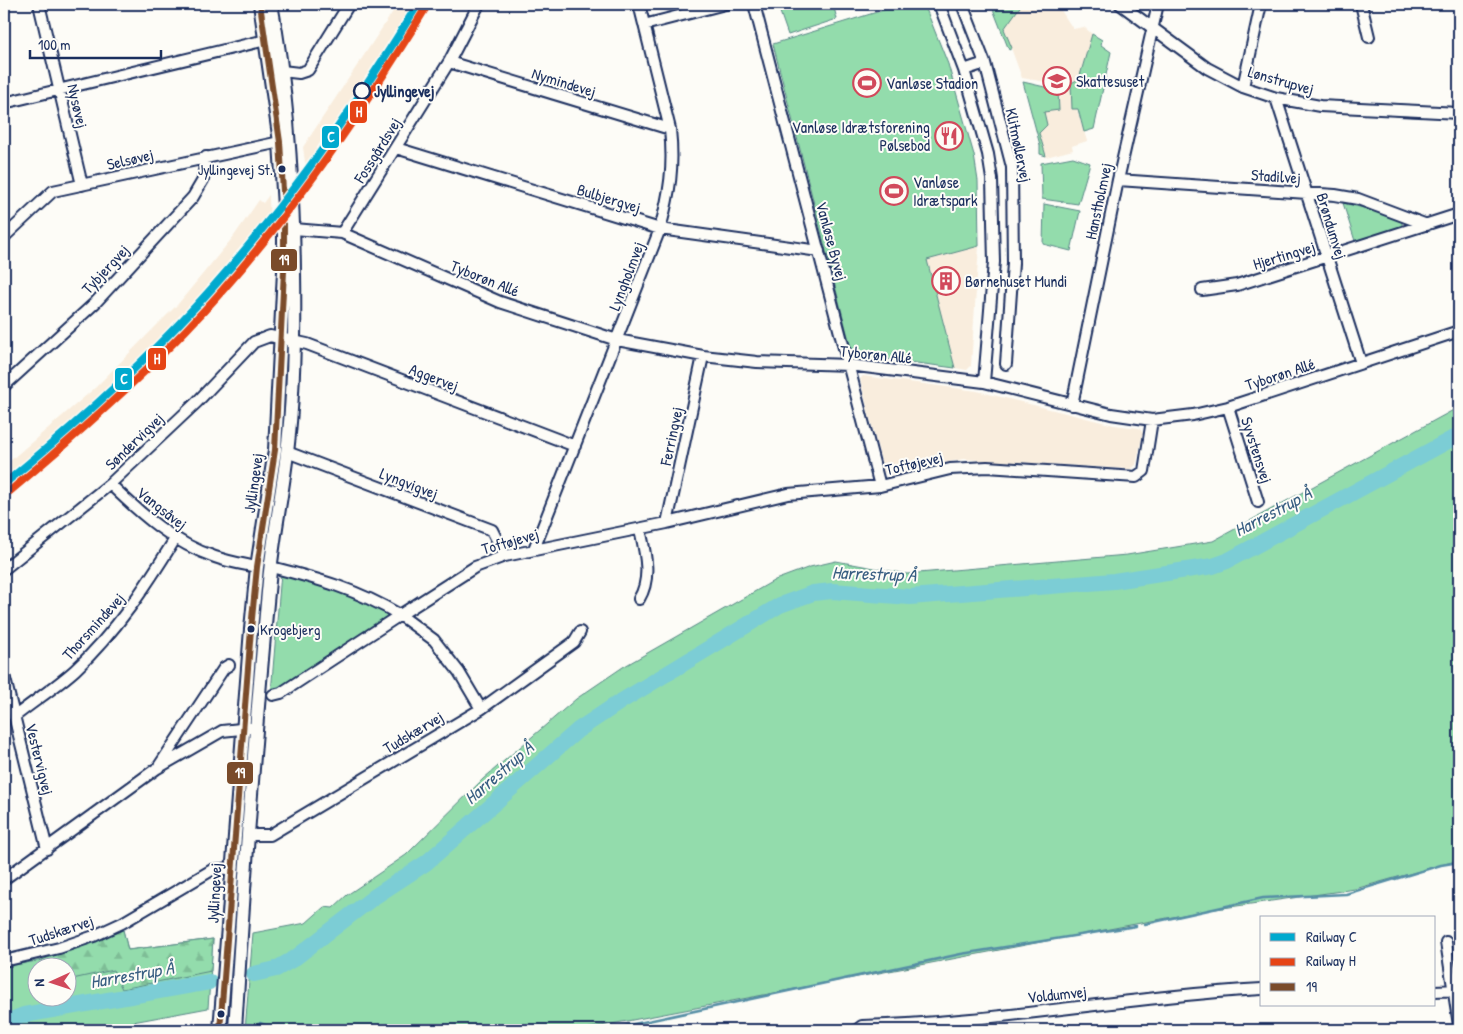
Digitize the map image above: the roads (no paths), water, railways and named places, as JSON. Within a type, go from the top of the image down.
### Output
[{"type":"street","name":"Nysøvej","points":[[39,4],[82,185]]},
{"type":"street","name":"Jyllingevej","points":[[220,1030],[257,567],[275,450],[280,338],[284,207],[280,142],[260,4]]},
{"type":"street","name":"Jyllingevej","points":[[234,1030],[256,729],[271,567],[287,452],[295,342],[291,153],[282,71],[271,4]]},
{"type":"street","points":[[282,71],[299,73],[308,70],[312,66],[348,4]]},
{"type":"street","name":"Fossgårdsvej","points":[[342,233],[449,62],[479,4]]},
{"type":"street","name":"Lyngholmvej","points":[[531,549],[617,340],[660,229],[670,192],[672,150],[670,129],[639,4]]},
{"type":"street","points":[[644,25],[725,4]]},
{"type":"street","name":"Vanløse Byvej","points":[[754,4],[880,486]]},
{"type":"street","name":"Klitmøllervej","points":[[940,4],[964,70],[988,154],[992,179],[994,262],[984,382]]},
{"type":"street","name":"Klitmøllervej","points":[[962,4],[985,64],[1012,166],[1013,263],[1006,364]]},
{"type":"street","name":"Lønstrupvej","points":[[1120,4],[1207,68],[1243,87],[1276,98],[1320,106],[1459,113]]},
{"type":"street","name":"Hanstholmvej","points":[[1072,405],[1118,180],[1158,4]]},
{"type":"street","points":[[1243,87],[1261,4]]},
{"type":"street","points":[[1361,4],[1369,37]]},
{"type":"street","points":[[4,103],[266,40]]},
{"type":"street","name":"Nymindevej","points":[[449,62],[670,129]]},
{"type":"street","points":[[964,70],[985,64]]},
{"type":"street","name":"Brøndumvej","points":[[1276,98],[1361,363]]},
{"type":"street","name":"Selsøvej","points":[[4,237],[53,192],[280,142]]},
{"type":"street","name":"Bulbjergvej","points":[[396,148],[660,229],[819,251]]},
{"type":"street","name":"Tybjergvej","points":[[4,386],[95,302],[191,200],[203,180],[206,157]]},
{"type":"street","name":"Stadilvej","points":[[1118,180],[1306,193],[1358,199],[1427,225]]},
{"type":"street","name":"Hjertingvej","points":[[1202,290],[1237,285],[1459,214]]},
{"type":"street","name":"Tyborøn Allé","points":[[294,229],[342,233],[500,302],[617,340],[703,356],[756,362],[849,365],[984,382],[1111,414],[1152,420],[1193,415],[1228,407],[1459,331]]},
{"type":"street","points":[[994,262],[1013,263]]},
{"type":"street","name":"Søndervigvej","points":[[4,569],[110,484],[196,402],[254,342],[270,336],[280,338]]},
{"type":"street","name":"Aggervej","points":[[280,338],[575,446]]},
{"type":"street","name":"Ferringvej","points":[[667,523],[703,356]]},
{"type":"street","name":"Syvstensvej","points":[[1228,407],[1258,502]]},
{"type":"street","name":"Toftøjevej","points":[[400,615],[475,567],[505,556],[531,549],[640,529],[788,494],[851,490],[880,486],[950,469],[987,467],[1136,476],[1144,471],[1152,420]]},
{"type":"street","name":"Lyngvigvej","points":[[287,452],[492,530],[505,556]]},
{"type":"street","name":"Vangsåvej","points":[[110,484],[140,513],[175,539],[215,557],[257,567]]},
{"type":"street","points":[[639,599],[645,589],[646,562],[640,529]]},
{"type":"street","name":"Thorsmindevej","points":[[14,717],[74,670],[111,633],[142,593],[175,539]]},
{"type":"street","points":[[271,567],[331,582],[371,598],[400,615],[434,640],[459,672],[481,709]]},
{"type":"street","points":[[273,695],[281,693],[400,615]]},
{"type":"street","name":"Tudskærvej","points":[[248,835],[270,835],[481,709],[574,642],[580,632]]},
{"type":"street","points":[[156,770],[224,668],[229,665]]},
{"type":"street","name":"Vestervigvej","points":[[4,675],[47,849]]},
{"type":"street","points":[[4,879],[156,770],[222,730],[256,729]]},
{"type":"street","name":"Tudskærvej","points":[[4,961],[59,948],[94,936],[122,923],[212,870],[232,868]]},
{"type":"street","points":[[1446,942],[1457,991],[1459,1025]]},
{"type":"street","name":"Voldumvej","points":[[857,1030],[862,1026],[934,1022],[1203,993],[1260,989]]},
{"type":"street","points":[[1436,991],[1457,991]]},
{"type":"waterway","name":"Harrestrup Å","points":[[254,974],[276,969],[295,958],[374,897],[426,863],[578,730],[620,702],[780,605],[813,593],[832,591],[910,597],[1114,581],[1213,566],[1227,561],[1459,435]]},
{"type":"waterway","name":"Harrestrup Å","points":[[1145,924],[1263,898],[1346,894],[1441,865],[1459,862]]},
{"type":"waterway","name":"Harrestrup Å","points":[[606,1030],[961,954],[1136,926]]},
{"type":"waterway","name":"Harrestrup Å","points":[[4,1023],[24,1015],[209,982]]},
{"type":"waterway","name":"Harrestrup Å","points":[[260,1023],[277,1030]]},
{"type":"rail line","name":"C","points":[[4,484],[116,386],[179,324],[246,249],[336,130],[418,4]]},
{"type":"rail line","name":"H","points":[[10,491],[122,393],[186,330],[253,255],[343,135],[425,9]]},
{"type":"place","name":"Skattesuset","points":[[1057,81]]},
{"type":"place","name":"Vanløse Stadion","points":[[867,83]]},
{"type":"place","name":"Jyllingevej","points":[[362,91]]},
{"type":"place","name":"Vanløse Idrætsforening Pølsebod","points":[[949,136]]},
{"type":"place","name":"Jyllingevej St.","points":[[282,169]]},
{"type":"place","name":"Vanløse Idrætspark","points":[[894,191]]},
{"type":"place","name":"Børnehuset Mundi","points":[[946,281]]},
{"type":"place","name":"Krogebjerg","points":[[251,629]]}]
